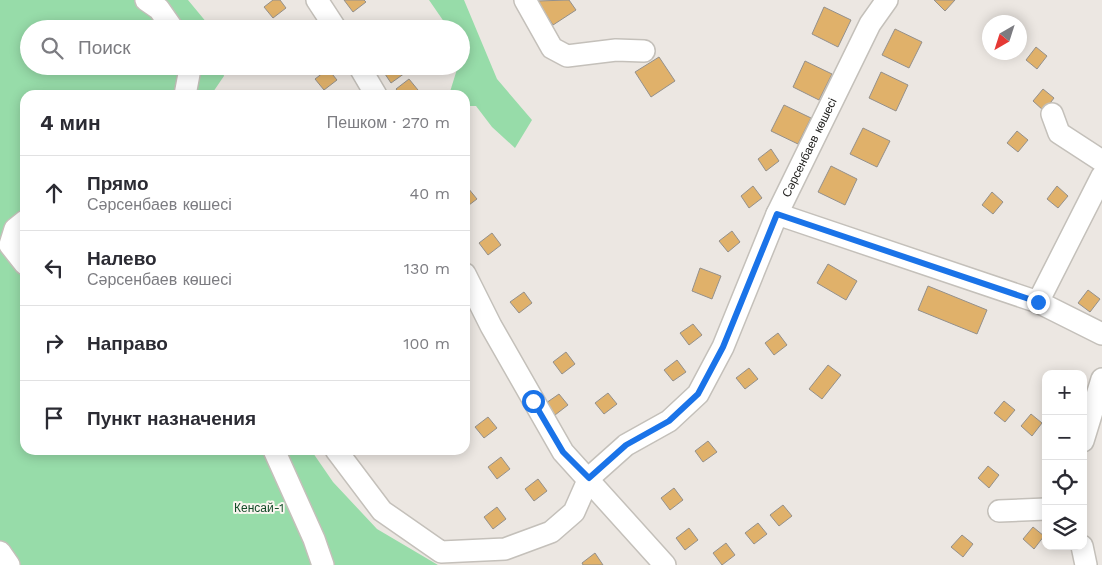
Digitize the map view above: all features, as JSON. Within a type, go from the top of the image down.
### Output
[{"type":"street","points":[[146,0],[159,9],[167,20]]},
{"type":"street","points":[[317,0],[330,20]]},
{"type":"street","points":[[525,0],[552,48],[567,56],[616,50],[644,51]]},
{"type":"street","name":"Сәрсенбаев көшесі","points":[[589,478],[626,445],[669,421],[698,394],[723,347],[777,214],[870,24],[887,0]]},
{"type":"street","points":[[186,90],[189,75]]},
{"type":"street","points":[[364,75],[373,90]]},
{"type":"street","points":[[1052,114],[1059,133],[1102,161]]},
{"type":"street","points":[[1038,302],[1102,176]]},
{"type":"street","points":[[777,214],[1038,302],[1102,334]]},
{"type":"street","points":[[20,225],[15,229],[10,245],[20,258]]},
{"type":"street","points":[[470,284],[491,326],[563,452],[589,478],[611,506],[665,565]]},
{"type":"street","points":[[1087,428],[1102,379]]},
{"type":"street","points":[[276,455],[314,539],[323,565]]},
{"type":"street","points":[[340,455],[382,511],[441,552],[505,549],[550,532],[574,512],[589,478]]},
{"type":"street","points":[[999,511],[1042,508]]},
{"type":"street","points":[[1083,550],[1086,565]]},
{"type":"street","points":[[0,552],[9,565]]},
{"type":"green space","name":"Кенсай-1","points":[[0,0],[188,0],[205,20],[20,20],[20,75],[224,76],[214,90],[20,90],[20,455],[314,455],[333,482],[377,529],[438,565],[0,565]]},
{"type":"green space","points":[[429,0],[464,0],[497,79],[532,120],[515,148],[492,127],[476,106],[470,106],[470,90],[451,90],[455,75],[470,75],[470,20],[443,20]]},
{"type":"building","points":[[273,0],[280,0],[286,8],[273,18],[264,7]]},
{"type":"building","points":[[344,0],[364,0],[366,2],[353,12]]},
{"type":"building","points":[[569,0],[576,10],[553,25],[537,1]]},
{"type":"building","points":[[934,0],[955,0],[945,11]]},
{"type":"building","points":[[824,7],[851,20],[838,47],[812,34]]},
{"type":"building","points":[[895,29],[922,42],[909,68],[882,55]]},
{"type":"building","points":[[1036,47],[1047,56],[1037,69],[1026,60]]},
{"type":"building","points":[[659,57],[675,81],[651,97],[635,72]]},
{"type":"building","points":[[805,61],[832,74],[819,100],[793,87]]},
{"type":"building","points":[[881,72],[908,85],[896,111],[869,98]]},
{"type":"building","points":[[320,75],[333,75],[337,80],[324,90],[315,79]]},
{"type":"building","points":[[386,75],[402,75],[391,83]]},
{"type":"building","points":[[409,79],[418,90],[397,90]]},
{"type":"building","points":[[1043,89],[1054,98],[1044,111],[1033,101]]},
{"type":"building","points":[[784,105],[811,118],[798,144],[771,131]]},
{"type":"building","points":[[863,128],[890,141],[877,167],[850,154]]},
{"type":"building","points":[[1017,131],[1028,140],[1018,152],[1007,143]]},
{"type":"building","points":[[771,149],[779,161],[766,171],[758,159]]},
{"type":"building","points":[[831,166],[857,179],[845,205],[818,192]]},
{"type":"building","points":[[753,186],[762,198],[749,208],[741,196]]},
{"type":"building","points":[[1057,186],[1068,196],[1058,208],[1047,199]]},
{"type":"building","points":[[470,190],[477,199],[470,204]]},
{"type":"building","points":[[992,192],[1003,202],[993,214],[982,205]]},
{"type":"building","points":[[732,231],[740,242],[728,252],[719,241]]},
{"type":"building","points":[[492,233],[501,245],[488,255],[479,243]]},
{"type":"building","points":[[828,264],[857,281],[846,300],[817,283]]},
{"type":"building","points":[[700,268],[721,276],[712,299],[692,291]]},
{"type":"building","points":[[928,286],[987,310],[977,334],[918,310]]},
{"type":"building","points":[[1088,290],[1100,299],[1090,312],[1078,303]]},
{"type":"building","points":[[524,292],[532,303],[519,313],[510,302]]},
{"type":"building","points":[[693,324],[702,335],[689,345],[680,333]]},
{"type":"building","points":[[778,333],[787,345],[774,355],[765,343]]},
{"type":"building","points":[[566,352],[575,364],[562,374],[553,362]]},
{"type":"building","points":[[677,360],[686,372],[673,381],[664,370]]},
{"type":"building","points":[[828,365],[841,375],[822,399],[809,389]]},
{"type":"building","points":[[749,368],[758,379],[745,389],[736,378]]},
{"type":"building","points":[[608,393],[617,404],[604,414],[595,403]]},
{"type":"building","points":[[559,394],[568,405],[555,415],[546,403]]},
{"type":"building","points":[[1004,401],[1015,410],[1005,422],[994,413]]},
{"type":"building","points":[[1031,414],[1042,423],[1032,436],[1021,426]]},
{"type":"building","points":[[488,417],[497,428],[484,438],[475,427]]},
{"type":"building","points":[[708,441],[717,452],[703,462],[695,451]]},
{"type":"building","points":[[501,457],[510,469],[497,479],[488,467]]},
{"type":"building","points":[[988,466],[999,475],[989,488],[978,478]]},
{"type":"building","points":[[538,479],[547,491],[534,501],[525,489]]},
{"type":"building","points":[[674,488],[683,500],[670,510],[661,498]]},
{"type":"building","points":[[783,505],[792,516],[779,526],[770,515]]},
{"type":"building","points":[[497,507],[506,519],[493,529],[484,517]]},
{"type":"building","points":[[758,523],[767,534],[754,544],[745,533]]},
{"type":"building","points":[[1033,527],[1042,534],[1042,539],[1034,549],[1023,539]]},
{"type":"building","points":[[689,528],[698,540],[685,550],[676,538]]},
{"type":"building","points":[[962,535],[973,544],[963,557],[951,547]]},
{"type":"building","points":[[726,543],[735,555],[722,565],[713,553]]},
{"type":"building","points":[[595,553],[603,565],[583,565],[582,563]]},
{"type":"route","points":[[533,401],[563,452],[589,478],[626,445],[669,421],[698,394],[723,347],[777,214],[1038,302]]}]
